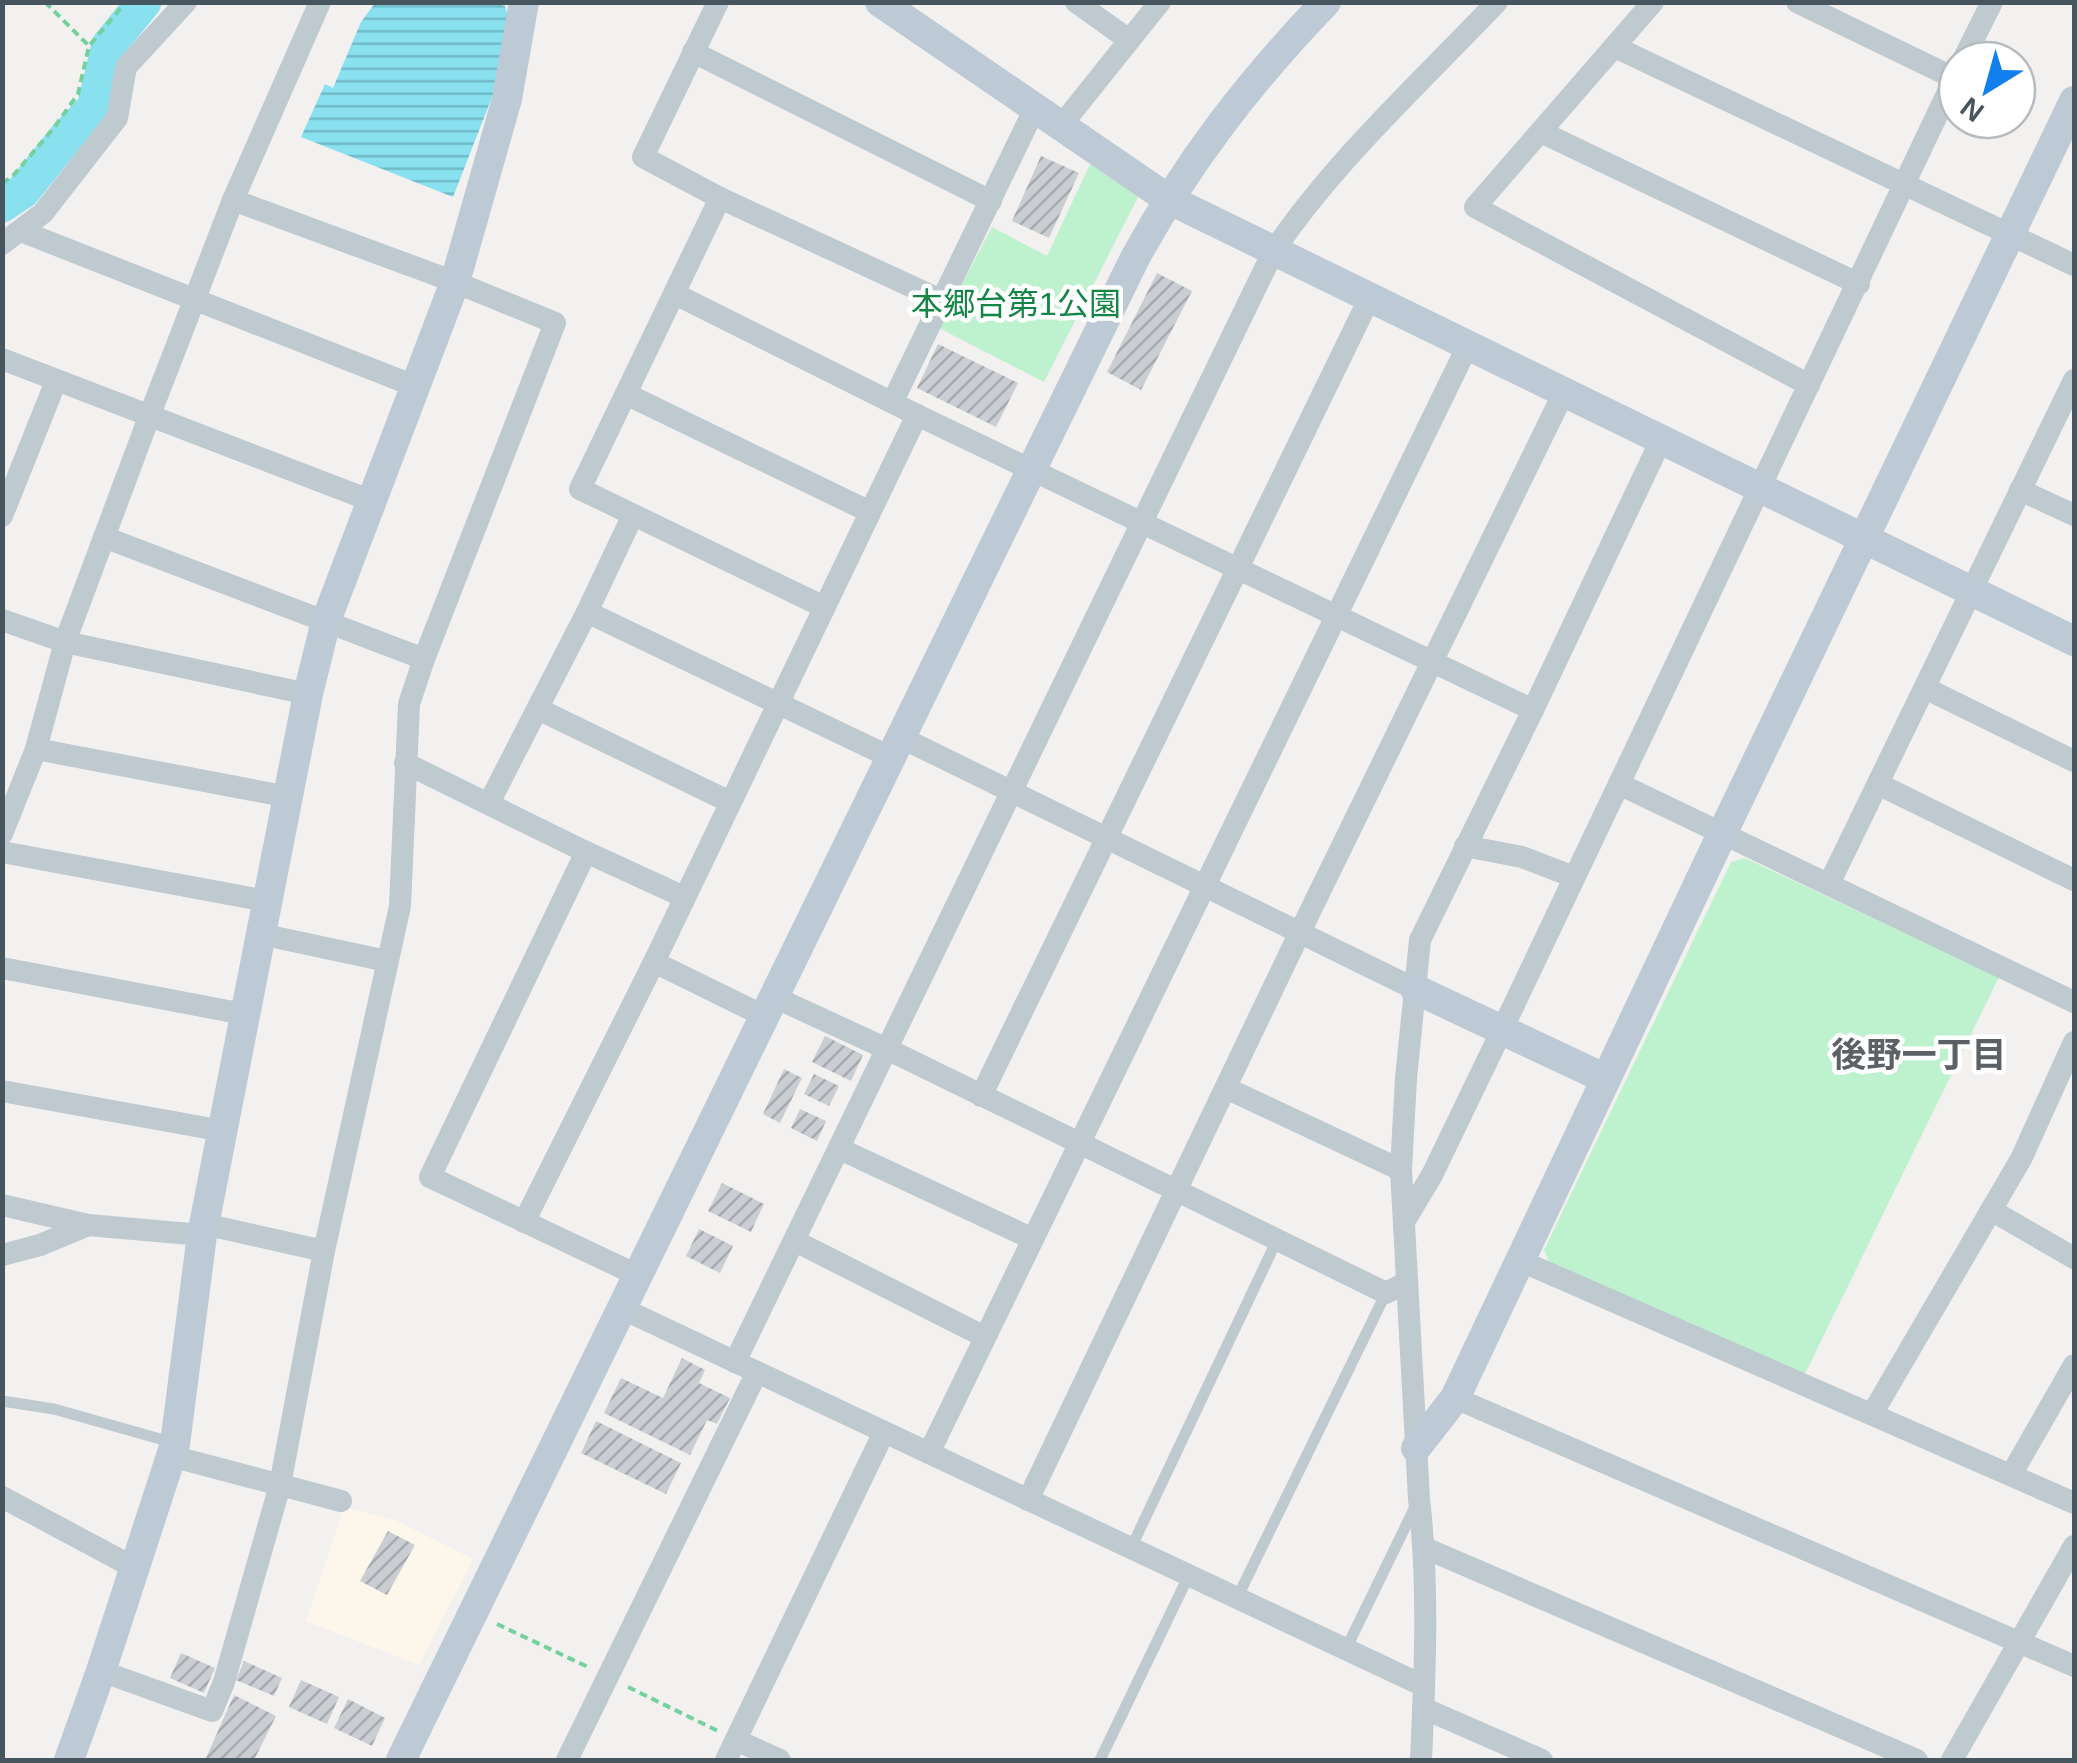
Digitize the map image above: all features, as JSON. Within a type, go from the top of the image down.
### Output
[{"type":"street","points":[[12,237],[43,213],[117,118],[126,67],[186,2]]},
{"type":"street","points":[[2,834],[36,750],[66,642],[149,417],[233,200],[320,2]]},
{"type":"street","points":[[68,1760],[173,1450],[203,1229],[308,694],[326,622],[455,282],[507,99],[524,2]]},
{"type":"street","points":[[718,2],[644,157],[720,198],[943,301]]},
{"type":"street","points":[[880,2],[1168,199],[2074,642]]},
{"type":"street","points":[[1076,2],[1129,40]]},
{"type":"street","points":[[893,401],[991,200],[1047,118],[1129,40],[1160,2]]},
{"type":"street","points":[[400,1760],[1136,258],[1168,199],[1211,135],[1253,81],[1326,2]]},
{"type":"street","points":[[735,1362],[1274,252],[1333,174],[1497,2]]},
{"type":"street","points":[[1653,2],[1475,207],[1809,384]]},
{"type":"street","points":[[1797,2],[1937,61]]},
{"type":"street","points":[[1973,40],[1992,2]]},
{"type":"street","points":[[1616,47],[2074,265]]},
{"type":"street","points":[[694,52],[991,200]]},
{"type":"street","points":[[1416,1448],[1455,1398],[2074,101]]},
{"type":"street","points":[[1405,1220],[1432,1174],[1502,1030],[1937,115]]},
{"type":"street","points":[[1541,132],[1858,284]]},
{"type":"street","points":[[720,198],[580,489],[824,607]]},
{"type":"street","points":[[100,1671],[212,1712],[224,1682],[280,1484],[324,1251],[400,906],[409,704],[555,324],[455,282],[233,200]]},
{"type":"street","points":[[12,237],[196,300],[417,387]]},
{"type":"street","points":[[675,294],[1533,710]]},
{"type":"street","points":[[980,1096],[1370,297]]},
{"type":"street","points":[[929,1453],[1468,346]]},
{"type":"street","points":[[2,359],[372,501]]},
{"type":"street","points":[[2,516],[7,491],[56,381]]},
{"type":"street","points":[[1829,884],[2073,386]]},
{"type":"street","points":[[1028,1500],[1564,392]]},
{"type":"street","points":[[626,394],[870,512]]},
{"type":"street","points":[[524,1222],[918,414]]},
{"type":"street","points":[[1420,1760],[1425,1548],[1396,1288],[1405,1220],[1402,1170],[1406,1078],[1420,940],[1661,440]]},
{"type":"street","points":[[2020,490],[2074,515]]},
{"type":"street","points":[[489,803],[633,515]]},
{"type":"street","points":[[104,537],[424,660]]},
{"type":"street","points":[[587,612],[779,704],[1012,792],[1606,1080]]},
{"type":"street","points":[[2,620],[66,642],[308,694]]},
{"type":"street","points":[[1924,688],[2074,760]]},
{"type":"street","points":[[538,709],[730,802]]},
{"type":"street","points":[[36,750],[289,798]]},
{"type":"street","points":[[406,763],[684,897]]},
{"type":"street","points":[[1619,784],[2074,1002]]},
{"type":"street","points":[[1878,784],[2074,880]]},
{"type":"street","points":[[1464,846],[1522,857],[1574,877]]},
{"type":"street","points":[[2,852],[267,900]]},
{"type":"street","points":[[586,852],[430,1176],[637,1275]]},
{"type":"street","points":[[260,934],[387,961]]},
{"type":"street","points":[[654,962],[887,1049],[1277,1240],[1396,1288]]},
{"type":"street","points":[[2,968],[244,1014]]},
{"type":"street","points":[[1872,1414],[2021,1159],[2074,1042]]},
{"type":"street","points":[[1226,1088],[1402,1170]]},
{"type":"street","points":[[2,1091],[223,1131]]},
{"type":"street","points":[[840,1148],[1033,1239]]},
{"type":"street","points":[[2,1205],[88,1225],[203,1229],[324,1251]]},
{"type":"street","points":[[1991,1210],[2074,1258]]},
{"type":"street","points":[[2,1255],[40,1245],[88,1225]]},
{"type":"street","points":[[795,1242],[986,1337]]},
{"type":"street","points":[[1521,1261],[2074,1503]]},
{"type":"street","points":[[621,1308],[1346,1649],[1424,1697],[1542,1760]]},
{"type":"street","points":[[2011,1475],[2074,1366]]},
{"type":"street","points":[[567,1760],[756,1372]]},
{"type":"street","points":[[1455,1398],[2074,1666]]},
{"type":"street","points":[[780,1760],[731,1750],[884,1432]]},
{"type":"street","points":[[173,1450],[341,1501]]},
{"type":"street","points":[[2,1497],[133,1567]]},
{"type":"street","points":[[1952,1760],[2074,1546]]},
{"type":"street","points":[[1425,1548],[1917,1760]]},
{"type":"lane","points":[[1130,1548],[1277,1240]]},
{"type":"lane","points":[[1237,1598],[1396,1288]]},
{"type":"lane","points":[[2,1401],[54,1409],[173,1450]]},
{"type":"lane","points":[[1346,1649],[1419,1499]]},
{"type":"lane","points":[[1100,1760],[1189,1575]]},
{"type":"path","points":[[45,2],[89,46]]},
{"type":"path","points":[[2,183],[12,177],[53,129],[78,94],[89,46],[126,2]]},
{"type":"shaded area","points":[[344,1507],[395,1520],[473,1559],[419,1665],[306,1621]]},
{"type":"green space","name":"本郷台第1公園","points":[[1090,164],[1139,195],[1044,382],[939,328],[992,227],[1047,256]]},
{"type":"green space","points":[[1745,858],[1999,977],[1804,1376],[1550,1264],[1544,1250],[1731,862]]},
{"type":"water","points":[[492,2],[505,6],[509,21],[496,87],[453,197],[301,137],[325,84],[333,88],[361,22],[375,3]]},
{"type":"building","points":[[1041,156],[1079,173],[1049,238],[1012,221]]},
{"type":"building","points":[[1157,273],[1192,291],[1141,390],[1107,372]]},
{"type":"building","points":[[938,344],[1018,383],[996,427],[917,388]]},
{"type":"building","points":[[825,1036],[863,1055],[851,1081],[812,1062]]},
{"type":"building","points":[[784,1069],[802,1078],[780,1123],[763,1114]]},
{"type":"building","points":[[814,1074],[839,1086],[829,1106],[804,1094]]},
{"type":"building","points":[[800,1109],[826,1121],[817,1141],[791,1128]]},
{"type":"building","points":[[722,1183],[764,1204],[751,1232],[708,1211]]},
{"type":"building","points":[[699,1229],[733,1246],[720,1273],[686,1256]]},
{"type":"building","points":[[682,1358],[705,1370],[699,1383],[730,1398],[717,1424],[707,1420],[690,1455],[604,1413],[621,1378],[663,1398]]},
{"type":"building","points":[[596,1421],[681,1463],[666,1494],[581,1453]]},
{"type":"building","points":[[388,1531],[415,1545],[387,1595],[360,1581]]},
{"type":"building","points":[[181,1653],[215,1668],[204,1693],[170,1678]]},
{"type":"building","points":[[244,1661],[282,1678],[274,1696],[236,1680]]},
{"type":"building","points":[[301,1680],[339,1697],[327,1724],[289,1707]]},
{"type":"building","points":[[234,1695],[276,1716],[254,1760],[205,1760]]},
{"type":"building","points":[[348,1699],[385,1718],[372,1746],[334,1728]]},
{"type":"waterway","points":[[2,205],[23,191],[94,108],[109,45],[144,2]]},
{"type":"district","name":"後野一丁目","points":[[1919,1054]]}]
